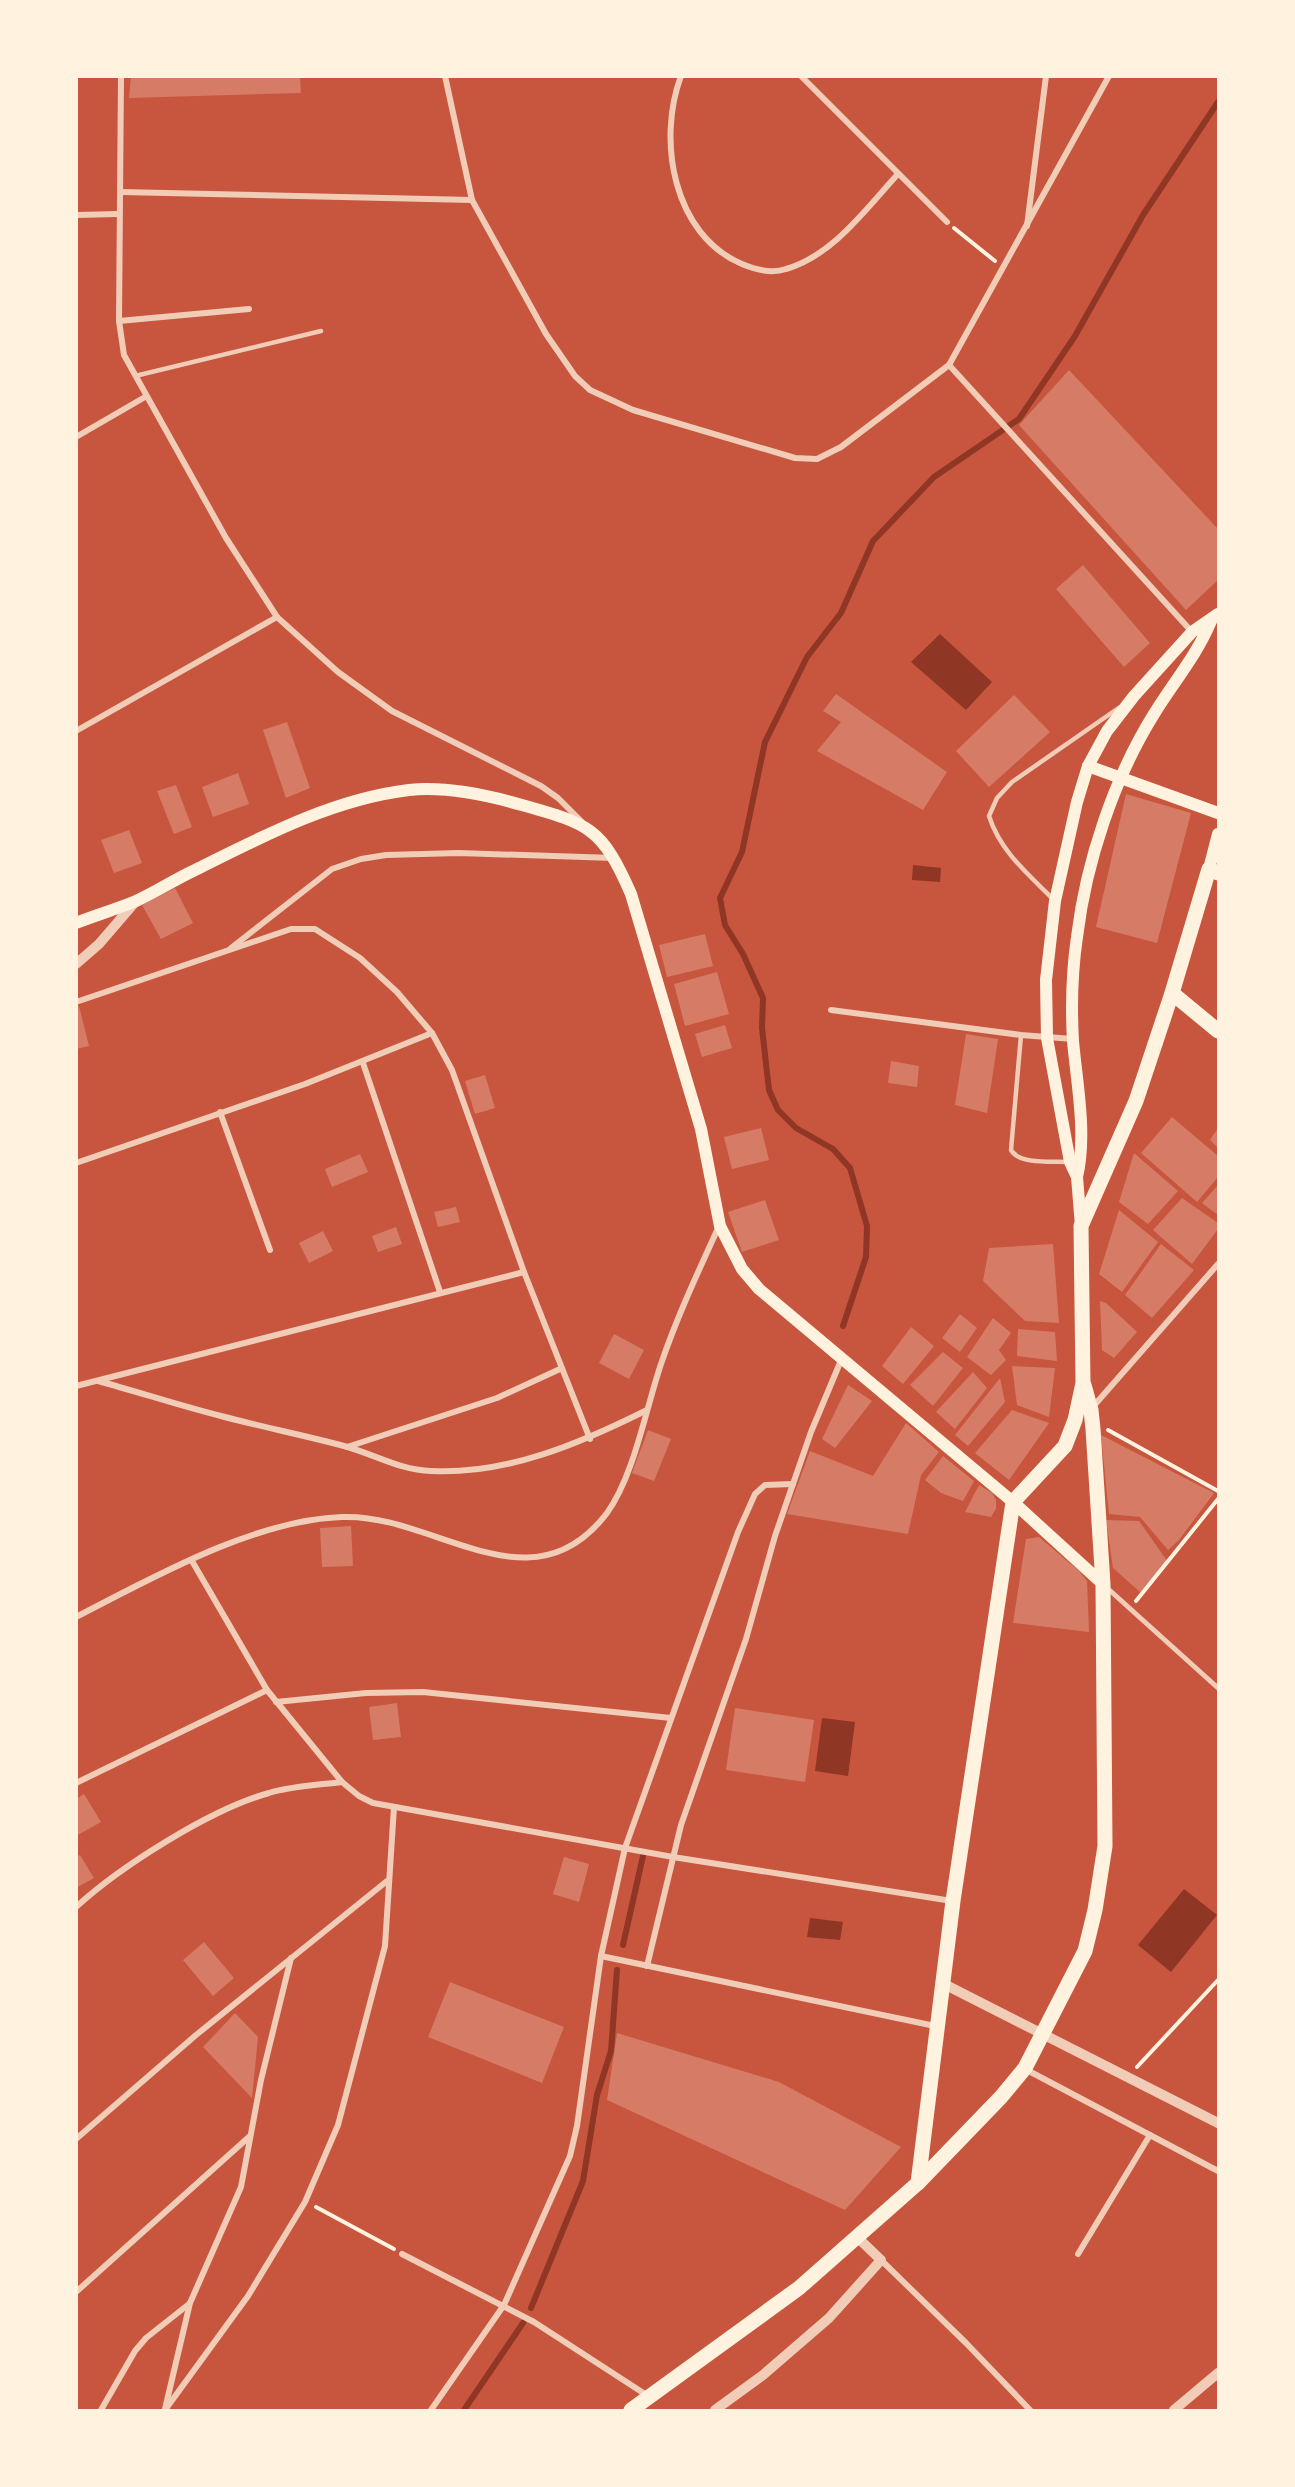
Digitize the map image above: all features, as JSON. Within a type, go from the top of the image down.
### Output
[{"type":"main road","points":[[918,2183],[935,2026],[952,1901],[1013,1502],[1065,1446],[1075,1420],[1083,1383],[1081,1226],[1077,1177],[1047,1038],[1046,980],[1055,901],[1088,766],[1107,731],[1134,696],[1192,632],[1215,618]]},
{"type":"main road","points":[[1075,1162],[1072,978],[1077,934],[1090,873],[1120,777],[1154,714],[1202,642],[1215,618]]},
{"type":"main road","points":[[1088,766],[1218,813]]},
{"type":"main road","points":[[76,922],[137,900],[192,871],[302,820],[352,801],[411,790],[451,791],[503,800],[587,827],[615,858],[631,894],[701,1129],[720,1226],[742,1269],[759,1289],[1013,1502],[1103,1584]]},
{"type":"main road","points":[[1081,1226],[1136,1101],[1214,871],[1218,834]]},
{"type":"main road","points":[[1172,993],[1218,1031]]},
{"type":"main road","points":[[631,2410],[799,2288],[918,2183],[1001,2097],[1025,2068],[1085,1951],[1095,1910],[1105,1846],[1103,1584],[1093,1429],[1091,1410],[1083,1383]]},
{"type":"street","points":[[121,76],[121,192],[118,214],[119,321],[124,355],[145,397],[226,538],[277,617],[338,672],[392,711],[541,786],[558,798],[587,827]]},
{"type":"street","points":[[445,76],[472,200],[546,334],[575,376],[590,390],[633,410],[795,458],[817,459],[841,447],[949,365],[1003,267],[1027,229],[1109,76]]},
{"type":"street","points":[[681,76],[675,93],[672,125],[671,157],[677,183],[686,210],[700,231],[732,260],[764,272],[785,270],[801,263],[842,234],[897,175]]},
{"type":"street","points":[[801,76],[897,175],[947,222]]},
{"type":"street","points":[[1027,229],[1046,76]]},
{"type":"street","points":[[121,192],[472,200]]},
{"type":"street","points":[[76,215],[118,214]]},
{"type":"street","points":[[119,321],[249,309]]},
{"type":"street","points":[[949,365],[1202,642]]},
{"type":"street","points":[[76,437],[145,397]]},
{"type":"street","points":[[76,731],[277,617]]},
{"type":"street","points":[[228,950],[332,869],[361,859],[386,855],[459,853],[615,858]]},
{"type":"street","points":[[76,964],[99,944],[137,900]]},
{"type":"street","points":[[76,1002],[291,929],[315,929],[360,958],[397,992],[432,1033],[452,1070],[560,1369],[590,1439]]},
{"type":"street","points":[[831,1010],[1021,1035],[1073,1039]]},
{"type":"street","points":[[76,1163],[363,1063],[432,1033]]},
{"type":"street","points":[[363,1063],[440,1292]]},
{"type":"street","points":[[220,1112],[270,1250]]},
{"type":"street","points":[[76,1617],[192,1561],[263,1531],[343,1517],[375,1520],[402,1526],[477,1551],[509,1558],[537,1558],[564,1549],[588,1533],[607,1512],[624,1481],[681,1308],[720,1226]]},
{"type":"street","points":[[1091,1410],[1218,1264]]},
{"type":"street","points":[[76,1386],[524,1272]]},
{"type":"street","points":[[647,1966],[673,1857],[746,1639],[810,1432],[842,1358]]},
{"type":"street","points":[[347,1447],[497,1398],[560,1369]]},
{"type":"street","points":[[98,1380],[218,1416],[347,1447],[397,1466],[430,1471],[470,1470],[522,1460],[590,1439],[647,1410]]},
{"type":"street","points":[[430,2410],[504,2305],[570,2156],[577,2126],[601,1956],[625,1848],[738,1532],[756,1494],[765,1485],[793,1484]]},
{"type":"street","points":[[192,1561],[267,1690],[342,1782],[358,1796],[394,1808],[673,1857],[952,1901]]},
{"type":"street","points":[[1103,1584],[1218,1688]]},
{"type":"street","points":[[76,1784],[267,1690]]},
{"type":"street","points":[[276,1702],[366,1693],[423,1692],[671,1718]]},
{"type":"street","points":[[76,1907],[202,1821],[237,1803],[271,1792],[342,1782]]},
{"type":"street","points":[[165,2410],[248,2296],[305,2202],[338,2125],[385,1946],[387,1881],[394,1808]]},
{"type":"street","points":[[76,2139],[196,2035],[387,1881]]},
{"type":"street","points":[[76,1900],[89,1896]]},
{"type":"street","points":[[601,1956],[935,2026]]},
{"type":"street","points":[[165,2410],[190,2303],[241,2187],[250,2136],[291,1958]]},
{"type":"street","points":[[942,1983],[1218,2123]]},
{"type":"street","points":[[1025,2068],[1218,2171]]},
{"type":"street","points":[[1078,2254],[1150,2134]]},
{"type":"street","points":[[76,2292],[250,2136]]},
{"type":"street","points":[[857,2237],[1030,2410]]},
{"type":"street","points":[[402,2254],[504,2305],[648,2397]]},
{"type":"street","points":[[715,2410],[763,2375],[829,2318],[881,2260]]},
{"type":"street","points":[[101,2410],[135,2351],[146,2338],[190,2303]]},
{"type":"street","points":[[1174,2410],[1218,2373]]},
{"type":"lane","points":[[135,376],[321,331]]},
{"type":"lane","points":[[1055,901],[1012,858],[995,835],[989,816],[998,798],[1012,782],[1134,696]]},
{"type":"lane","points":[[1021,1035],[1011,1150],[1014,1156],[1023,1159],[1075,1162]]},
{"type":"path","points":[[947,222],[1003,267]]},
{"type":"path","points":[[1093,1429],[1108,1430],[1218,1491]]},
{"type":"path","points":[[1130,1609],[1218,1499]]},
{"type":"path","points":[[1128,2076],[1218,1980]]},
{"type":"path","points":[[305,2202],[402,2254]]},
{"type":"shaded area","points":[[940,634],[992,682],[966,710],[911,662]]},
{"type":"shaded area","points":[[913,865],[941,868],[940,882],[912,880]]},
{"type":"shaded area","points":[[822,1718],[855,1722],[848,1776],[815,1771]]},
{"type":"shaded area","points":[[1184,1889],[1217,1915],[1171,1972],[1138,1945]]},
{"type":"shaded area","points":[[810,1918],[843,1922],[840,1940],[807,1937]]},
{"type":"building","points":[[131,76],[300,76],[301,93],[129,98]]},
{"type":"building","points":[[1069,370],[1218,529],[1218,580],[1186,610],[1019,425]]},
{"type":"building","points":[[1083,565],[1150,643],[1124,667],[1056,589]]},
{"type":"building","points":[[836,694],[947,772],[923,810],[817,751],[841,722],[823,711]]},
{"type":"building","points":[[1014,695],[1050,732],[989,787],[956,751]]},
{"type":"building","points":[[287,722],[310,788],[286,798],[263,730]]},
{"type":"building","points":[[238,773],[249,804],[213,817],[202,787]]},
{"type":"building","points":[[176,785],[192,827],[174,834],[157,791]]},
{"type":"building","points":[[1126,794],[1191,813],[1157,943],[1096,927]]},
{"type":"building","points":[[129,830],[142,863],[114,873],[101,840]]},
{"type":"building","points":[[175,888],[193,923],[161,939],[142,905]]},
{"type":"building","points":[[705,934],[713,966],[667,977],[659,945]]},
{"type":"building","points":[[717,972],[729,1014],[685,1026],[674,984]]},
{"type":"building","points":[[79,1006],[89,1046],[76,1049],[76,1007]]},
{"type":"building","points":[[725,1025],[732,1048],[702,1057],[695,1034]]},
{"type":"building","points":[[966,1034],[998,1039],[987,1113],[955,1105]]},
{"type":"building","points":[[891,1061],[919,1066],[917,1087],[888,1083]]},
{"type":"building","points":[[485,1075],[495,1108],[475,1114],[465,1081]]},
{"type":"building","points":[[1172,1117],[1218,1156],[1218,1177],[1197,1202],[1141,1153]]},
{"type":"building","points":[[761,1128],[769,1160],[732,1169],[724,1137]]},
{"type":"building","points":[[1218,1128],[1218,1148],[1210,1140]]},
{"type":"building","points":[[1134,1153],[1178,1191],[1148,1224],[1119,1202]]},
{"type":"building","points":[[360,1154],[368,1172],[332,1187],[325,1169]]},
{"type":"building","points":[[1218,1185],[1218,1215],[1202,1203]]},
{"type":"building","points":[[1182,1198],[1218,1223],[1218,1229],[1192,1264],[1153,1230]]},
{"type":"building","points":[[765,1200],[779,1240],[742,1252],[728,1212]]},
{"type":"building","points":[[456,1207],[460,1222],[438,1227],[434,1212]]},
{"type":"building","points":[[1119,1210],[1158,1242],[1122,1292],[1099,1274]]},
{"type":"building","points":[[396,1227],[402,1244],[378,1252],[372,1236]]},
{"type":"building","points":[[323,1231],[333,1251],[309,1263],[299,1243]]},
{"type":"building","points":[[1053,1244],[1059,1323],[1025,1321],[983,1281],[989,1248]]},
{"type":"building","points":[[1161,1244],[1194,1270],[1152,1318],[1125,1295]]},
{"type":"building","points":[[1100,1301],[1106,1303],[1137,1332],[1114,1358],[1102,1350]]},
{"type":"building","points":[[960,1314],[977,1328],[960,1352],[942,1338]]},
{"type":"building","points":[[993,1318],[1011,1333],[999,1350],[1006,1360],[991,1375],[967,1357]]},
{"type":"building","points":[[911,1327],[934,1346],[903,1384],[882,1366]]},
{"type":"building","points":[[1018,1329],[1055,1332],[1057,1361],[1017,1356]]},
{"type":"building","points":[[614,1334],[644,1350],[629,1379],[599,1363]]},
{"type":"building","points":[[943,1352],[963,1368],[933,1406],[910,1385]]},
{"type":"building","points":[[1012,1366],[1055,1368],[1049,1417],[1017,1405]]},
{"type":"building","points":[[973,1372],[987,1388],[955,1429],[936,1412]]},
{"type":"building","points":[[1000,1378],[1005,1402],[968,1446],[955,1435]]},
{"type":"building","points":[[848,1385],[872,1401],[835,1448],[822,1439]]},
{"type":"building","points":[[1012,1410],[1049,1423],[1009,1480],[975,1453]]},
{"type":"building","points":[[906,1423],[939,1452],[921,1475],[908,1534],[787,1514],[810,1451],[873,1476]]},
{"type":"building","points":[[648,1430],[671,1439],[654,1481],[632,1473]]},
{"type":"building","points":[[1101,1435],[1214,1493],[1179,1540],[1168,1550],[1140,1517],[1109,1514]]},
{"type":"building","points":[[943,1456],[974,1481],[963,1501],[941,1493],[925,1480]]},
{"type":"building","points":[[979,1485],[992,1493],[996,1500],[996,1509],[991,1517],[965,1512]]},
{"type":"building","points":[[1106,1520],[1139,1521],[1168,1562],[1140,1592],[1113,1568]]},
{"type":"building","points":[[351,1526],[353,1566],[322,1567],[320,1528]]},
{"type":"building","points":[[1039,1537],[1079,1571],[1087,1581],[1089,1632],[1013,1623],[1026,1539]]},
{"type":"building","points":[[397,1703],[401,1737],[373,1740],[369,1707]]},
{"type":"building","points":[[735,1708],[814,1720],[805,1782],[726,1770]]},
{"type":"building","points":[[84,1794],[101,1822],[76,1836],[76,1799]]},
{"type":"building","points":[[80,1855],[94,1878],[76,1888],[76,1857]]},
{"type":"building","points":[[564,1857],[589,1864],[579,1902],[553,1894]]},
{"type":"building","points":[[204,1942],[234,1978],[213,1996],[183,1960]]},
{"type":"building","points":[[450,1982],[564,2027],[542,2083],[428,2037]]},
{"type":"building","points":[[235,2013],[258,2037],[252,2098],[203,2047]]},
{"type":"building","points":[[617,2033],[779,2082],[901,2147],[845,2210],[607,2100]]},
{"type":"waterway","points":[[843,1326],[866,1257],[867,1226],[850,1168],[833,1149],[796,1128],[778,1110],[769,1090],[762,1028],[763,998],[743,954],[725,925],[720,898],[742,852],[765,742],[807,657],[841,613],[873,541],[934,477],[1019,419],[1075,336],[1143,215],[1218,102]]},
{"type":"waterway","points":[[623,1945],[643,1856]]},
{"type":"waterway","points":[[531,2308],[583,2181],[597,2095],[611,2051],[617,1970]]},
{"type":"waterway","points":[[464,2410],[523,2323]]}]
